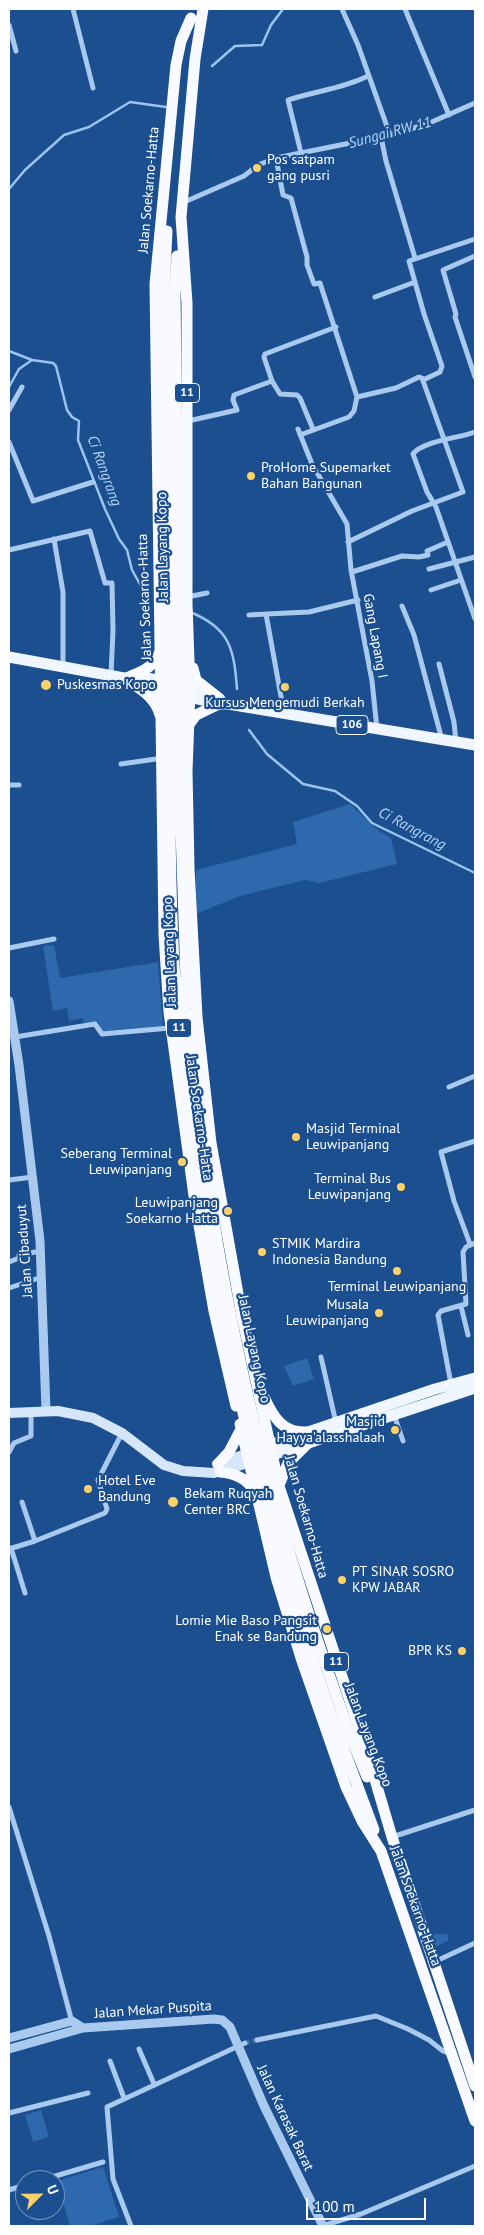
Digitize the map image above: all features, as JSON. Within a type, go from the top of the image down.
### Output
[{"type":"highway","name":"Jalan Soekarno-Hatta","points":[[203,9],[195,59],[181,217],[187,303],[187,597],[190,694],[187,728],[188,810],[193,957],[202,1074],[213,1152],[241,1310],[279,1486],[365,1746],[392,1838],[475,2086]]},
{"type":"highway","name":"Jalan Soekarno-Hatta","points":[[167,233],[176,121],[192,13]]},
{"type":"highway","name":"Jalan Soekarno-Hatta","points":[[192,13],[180,41],[176,65],[156,274],[155,342],[162,687],[164,935],[171,1028],[195,1203],[215,1315],[274,1570],[346,1787],[362,1821],[381,1851],[475,2121]]},
{"type":"highway","name":"Jalan Layang Kopo","points":[[170,292],[181,217]]},
{"type":"highway","name":"Jalan Layang Kopo","points":[[167,233],[187,1009],[195,1091],[208,1190],[231,1321],[263,1457],[299,1585],[381,1851]]},
{"type":"highway","points":[[159,572],[164,582],[176,585],[186,578],[188,570]]},
{"type":"highway","points":[[161,647],[158,657],[153,664],[129,679],[154,701],[159,710],[162,724]]},
{"type":"highway","points":[[187,728],[196,715],[222,702],[196,680],[189,649]]},
{"type":"highway","points":[[162,808],[165,801],[176,796],[183,799],[188,810]]},
{"type":"highway","points":[[215,1315],[221,1324],[232,1325],[240,1318],[241,1310]]},
{"type":"highway","points":[[254,1377],[270,1411],[278,1422],[288,1430],[307,1438],[288,1463],[279,1486]]},
{"type":"highway","points":[[241,1429],[219,1468],[248,1482],[255,1493]]},
{"type":"highway","points":[[274,1570],[277,1561],[284,1555],[294,1555],[302,1560]]},
{"type":"highway","name":"Jalan Layang Kopo","points":[[347,1740],[392,1838]]},
{"type":"main road","name":"106","points":[[9,657],[129,679],[222,702],[284,714],[475,745]]},
{"type":"main road","points":[[307,1438],[336,1424],[451,1384],[475,1378]]},
{"type":"main road","points":[[9,1413],[68,1411],[86,1416],[122,1433],[164,1465],[183,1471],[198,1471],[219,1468],[307,1438],[394,1415],[475,1388]]},
{"type":"street","points":[[73,9],[93,88]]},
{"type":"street","points":[[342,9],[358,45],[390,135]]},
{"type":"street","points":[[404,9],[449,115]]},
{"type":"street","points":[[9,25],[16,50]]},
{"type":"street","points":[[301,152],[288,100],[306,94],[338,88],[368,76]]},
{"type":"street","points":[[182,203],[244,176],[258,165],[276,158],[390,135],[427,124],[475,104]]},
{"type":"street","points":[[381,137],[386,161],[415,258]]},
{"type":"street","points":[[276,158],[283,195],[291,198],[312,278],[314,284],[320,283],[336,327],[357,397],[354,411],[349,417],[313,429],[300,398],[292,394],[280,394],[267,370],[265,354],[336,327]]},
{"type":"street","points":[[357,397],[396,388],[419,378],[423,380],[440,372],[442,366],[409,261],[475,240]]},
{"type":"street","points":[[475,256],[443,270],[456,314],[455,317],[475,377]]},
{"type":"street","points":[[375,297],[415,282]]},
{"type":"street","points":[[348,544],[403,515],[463,492],[423,380]]},
{"type":"street","points":[[187,421],[237,410],[233,400],[234,395],[272,381]]},
{"type":"street","points":[[9,410],[22,387]]},
{"type":"street","name":"Gang Lapang I","points":[[313,429],[299,432],[328,494],[347,524],[352,572],[372,681],[377,730]]},
{"type":"street","points":[[475,432],[444,440],[417,450],[412,454],[434,503],[475,619]]},
{"type":"street","points":[[9,442],[34,501],[93,482]]},
{"type":"street","points":[[9,550],[89,530],[100,561],[105,584],[112,583],[113,630],[111,676]]},
{"type":"street","points":[[54,539],[63,592],[63,667]]},
{"type":"street","points":[[352,572],[402,556],[421,557],[428,555],[427,551],[448,542]]},
{"type":"street","points":[[429,570],[475,557]]},
{"type":"street","points":[[431,590],[461,580]]},
{"type":"street","points":[[187,597],[207,593]]},
{"type":"street","points":[[249,615],[308,612],[336,607],[358,600]]},
{"type":"street","points":[[402,606],[414,635],[442,740]]},
{"type":"street","points":[[266,614],[284,714]]},
{"type":"street","points":[[439,664],[454,722],[456,743]]},
{"type":"street","points":[[121,764],[163,758]]},
{"type":"street","points":[[9,785],[19,785]]},
{"type":"street","points":[[9,948],[54,939]]},
{"type":"street","name":"Jalan Cibaduyut","points":[[9,1001],[41,1251],[46,1411]]},
{"type":"street","points":[[15,1037],[95,1024],[102,1034],[171,1028]]},
{"type":"street","points":[[449,1087],[475,1076]]},
{"type":"street","points":[[451,1384],[438,1315],[441,1311],[466,1304],[463,1252],[464,1249],[473,1243],[454,1201],[441,1152],[475,1141]]},
{"type":"street","points":[[9,1180],[33,1177]]},
{"type":"street","points":[[9,1262],[19,1258],[19,1255],[41,1251]]},
{"type":"street","points":[[9,1288],[42,1276]]},
{"type":"street","points":[[461,1306],[468,1335]]},
{"type":"street","points":[[321,1357],[336,1424]]},
{"type":"street","points":[[9,1452],[14,1443],[31,1436],[31,1412]]},
{"type":"street","points":[[394,1415],[403,1441]]},
{"type":"street","points":[[25,1593],[10,1548],[35,1541],[105,1514],[107,1509],[98,1480],[122,1433]]},
{"type":"street","points":[[22,1502],[35,1541]]},
{"type":"street","points":[[9,1807],[72,2021],[9,2038]]},
{"type":"street","points":[[392,1838],[475,1810]]},
{"type":"street","points":[[434,1962],[475,1943]]},
{"type":"street","points":[[257,2040],[376,2016],[429,2040],[443,2052],[450,2048]]},
{"type":"street","name":"Jalan Mekar Puspita","points":[[9,2049],[79,2030],[214,2019],[224,2021]]},
{"type":"street","name":"Jalan Mekar Puspita","points":[[72,2021],[79,2030]]},
{"type":"street","name":"Jalan Karasak Barat","points":[[224,2021],[242,2045],[264,2106],[322,2226]]},
{"type":"street","points":[[131,2226],[113,2179],[107,2107],[242,2045]]},
{"type":"street","points":[[139,2049],[154,2084]]},
{"type":"street","points":[[110,2060],[124,2098]]},
{"type":"street","points":[[9,2113],[88,2093]]},
{"type":"street","points":[[65,2173],[103,2162]]},
{"type":"street","points":[[322,2226],[361,2214],[475,2166]]},
{"type":"shaded area","points":[[350,804],[379,831],[391,838],[397,864],[319,883],[305,880],[240,896],[196,914],[196,870],[297,844],[293,822]]},
{"type":"shaded area","points":[[54,945],[60,978],[158,962],[163,1028],[102,1032],[98,1022],[84,1024],[83,1018],[69,1021],[67,1008],[53,1011],[43,946]]},
{"type":"shaded area","points":[[307,1358],[314,1379],[293,1386],[284,1366]]},
{"type":"shaded area","points":[[432,1934],[447,1934],[449,1940],[436,1947]]},
{"type":"shaded area","points":[[41,2110],[49,2137],[33,2142],[25,2115]]},
{"type":"shaded area","points":[[103,2167],[119,2217],[90,2226],[70,2226],[65,2209],[65,2179]]},
{"type":"waterway","points":[[212,66],[235,46],[262,45],[271,25],[283,9]]},
{"type":"waterway","points":[[9,189],[25,170],[64,135],[89,127],[130,102],[166,107]]},
{"type":"waterway","name":"Ci Rangrang","points":[[9,351],[32,360],[53,363],[56,366],[67,410],[72,417],[79,421],[78,440],[105,509],[119,539],[127,550],[132,570],[141,586],[143,603]]},
{"type":"waterway","points":[[9,387],[19,369],[32,360]]},
{"type":"waterway","name":"Ci Rangrang","points":[[190,612],[214,625],[227,641],[234,662],[237,689]]},
{"type":"waterway","name":"Ci Rangrang","points":[[249,730],[267,754],[303,784],[335,791],[357,806],[372,823],[475,873]]},
{"type":"tunnel","points":[[245,2043],[257,2040]]},
{"type":"place","name":"Pos satpam gang pusri","points":[[257,168]]},
{"type":"place","name":"ProHome Supemarket Bahan Bangunan","points":[[251,476]]},
{"type":"place","name":"Puskesmas Kopo","points":[[46,685]]},
{"type":"place","name":"Kursus Mengemudi Berkah","points":[[285,687]]},
{"type":"place","name":"Masjid Terminal Leuwipanjang","points":[[296,1137]]},
{"type":"place","name":"Seberang Terminal Leuwipanjang","points":[[182,1162]]},
{"type":"place","name":"Terminal Bus Leuwipanjang","points":[[401,1187]]},
{"type":"place","name":"Leuwipanjang Soekarno Hatta","points":[[228,1211]]},
{"type":"place","name":"STMIK Mardira Indonesia Bandung","points":[[262,1252]]},
{"type":"place","name":"Terminal Leuwipanjang","points":[[397,1271]]},
{"type":"place","name":"Musala Leuwipanjang","points":[[379,1313]]},
{"type":"place","name":"Masjid Hayya'alasshalaah","points":[[395,1430]]},
{"type":"place","name":"Hotel Eve Bandung","points":[[88,1489]]},
{"type":"place","name":"Bekam Ruqyah Center BRC","points":[[173,1502]]},
{"type":"place","name":"PT SINAR SOSRO KPW JABAR","points":[[342,1580]]},
{"type":"place","name":"Lomie Mie Baso Pangsit Enak se Bandung","points":[[327,1629]]},
{"type":"place","name":"BPR KS","points":[[462,1651]]},
{"type":"water label","name":"Sungai RW 11","points":[[390,133]]}]
